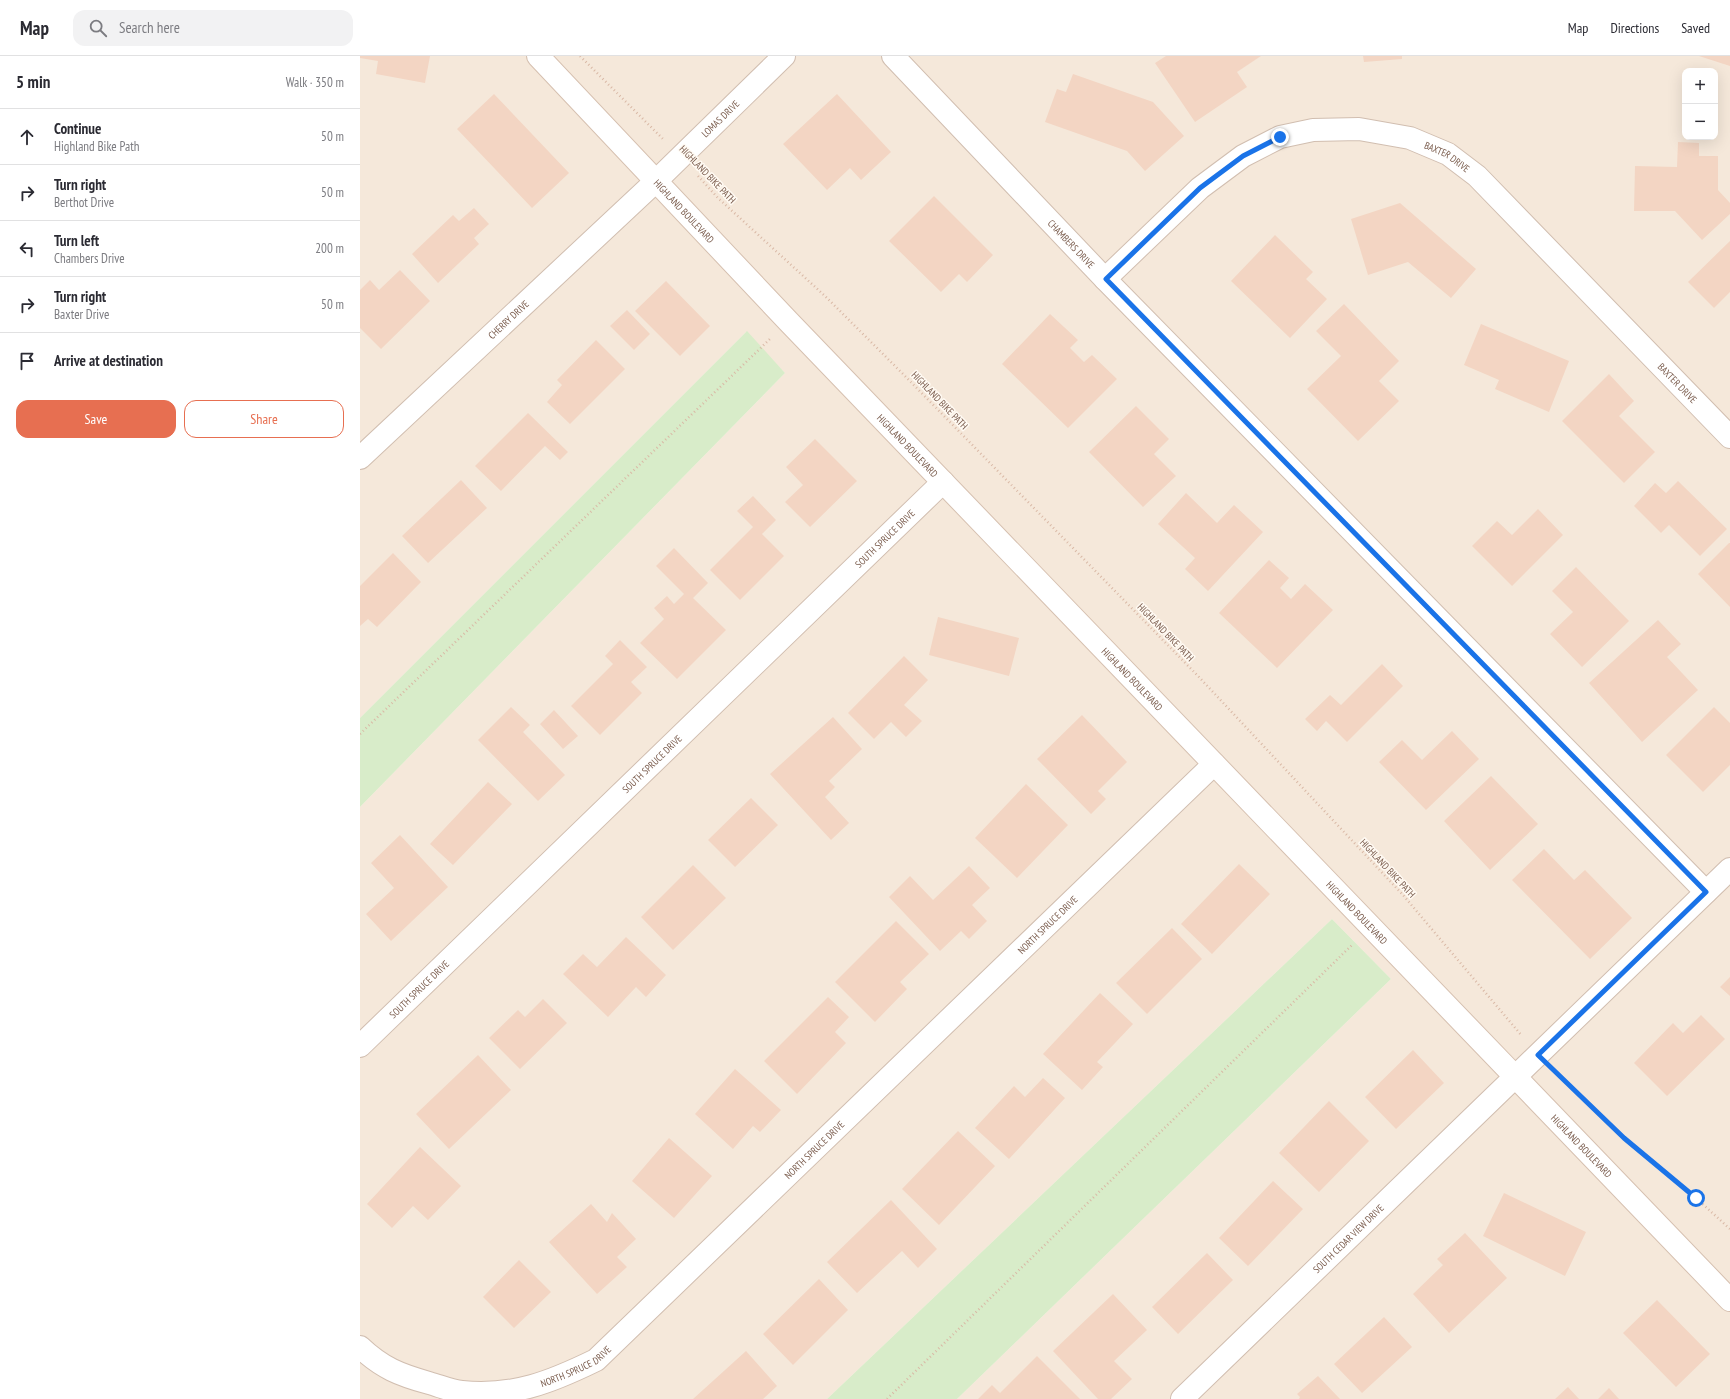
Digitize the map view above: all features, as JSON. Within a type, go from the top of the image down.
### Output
[{"type":"street","name":"HIGHLAND BOULEVARD","points":[[538,56],[788,321],[1730,1300]]},
{"type":"street","name":"LOMAS DRIVE","points":[[656,181],[784,56]]},
{"type":"street","name":"CHAMBERS DRIVE","points":[[892,56],[1106,279],[1706,892]]},
{"type":"street","name":"BAXTER DRIVE","points":[[1106,279],[1200,188],[1243,156],[1280,137],[1313,130],[1359,129],[1410,138],[1448,154],[1477,176],[1730,438]]},
{"type":"street","name":"CHERRY DRIVE","points":[[360,458],[656,181]]},
{"type":"street","name":"SOUTH SPRUCE DRIVE","points":[[360,1046],[943,482]]},
{"type":"street","name":"NORTH SPRUCE DRIVE","points":[[361,1348],[386,1368],[411,1379],[460,1392],[480,1393],[512,1391],[534,1386],[564,1375],[596,1360],[1214,764]]},
{"type":"street","name":"SOUTH CEDAR VIEW DRIVE","points":[[1182,1399],[1730,869]]},
{"type":"path","name":"HIGHLAND BIKE PATH","points":[[580,56],[681,156],[718,198],[825,296],[903,374],[1198,676],[1403,895],[1538,1055],[1624,1138],[1696,1198],[1730,1229]]},
{"type":"path","points":[[360,734],[788,321]]},
{"type":"path","points":[[887,1399],[1371,927]]},
{"type":"shaded area","points":[[360,56],[1730,56],[1730,1399],[957,1399],[1391,979],[1332,919],[827,1399],[360,1399],[360,807],[785,373],[746,332],[360,718]]},
{"type":"green space","points":[[747,331],[785,373],[360,807],[360,718]]},
{"type":"green space","points":[[1332,919],[1391,979],[957,1399],[827,1399]]},
{"type":"building","points":[[360,56],[430,56],[425,83],[376,74],[378,61],[360,58]]},
{"type":"building","points":[[1166,56],[1261,56],[1237,72],[1247,87],[1195,122],[1155,63]]},
{"type":"building","points":[[1363,56],[1402,56],[1402,59],[1364,62]]},
{"type":"building","points":[[1699,56],[1730,56],[1730,66]]},
{"type":"building","points":[[1073,74],[1153,102],[1184,136],[1145,171],[1127,151],[1045,122],[1057,89],[1066,92]]},
{"type":"building","points":[[494,94],[569,173],[532,208],[457,129]]},
{"type":"building","points":[[837,94],[891,152],[861,180],[850,168],[827,190],[783,144]]},
{"type":"building","points":[[1678,142],[1699,143],[1699,156],[1718,156],[1718,190],[1730,203],[1730,214],[1702,240],[1675,211],[1634,211],[1635,166],[1677,167]]},
{"type":"building","points":[[934,196],[993,255],[967,282],[959,274],[941,292],[889,241]]},
{"type":"building","points":[[1400,203],[1476,269],[1451,298],[1408,262],[1368,275],[1351,219]]},
{"type":"building","points":[[474,208],[489,224],[474,238],[479,244],[438,283],[412,254],[453,215],[459,221]]},
{"type":"building","points":[[1275,235],[1313,272],[1306,279],[1327,299],[1290,338],[1231,281]]},
{"type":"building","points":[[1730,241],[1730,292],[1714,308],[1688,282]]},
{"type":"building","points":[[400,270],[430,301],[381,349],[360,328],[360,290],[370,280],[379,290]]},
{"type":"building","points":[[666,281],[710,326],[680,356],[635,311]]},
{"type":"building","points":[[1344,304],[1399,361],[1379,381],[1399,401],[1358,441],[1307,389],[1341,356],[1316,331]]},
{"type":"building","points":[[627,310],[650,334],[634,350],[610,326]]},
{"type":"building","points":[[1050,314],[1078,340],[1070,348],[1084,362],[1092,355],[1117,379],[1068,428],[1002,364]]},
{"type":"building","points":[[1481,324],[1569,361],[1549,412],[1495,389],[1499,380],[1464,365]]},
{"type":"building","points":[[596,340],[625,369],[570,424],[547,402],[562,385],[557,380]]},
{"type":"building","points":[[1609,374],[1634,401],[1619,416],[1655,452],[1624,483],[1562,421]]},
{"type":"building","points":[[1136,406],[1169,439],[1154,454],[1176,476],[1143,507],[1089,452]]},
{"type":"building","points":[[528,413],[568,452],[560,460],[545,446],[501,491],[475,466]]},
{"type":"building","points":[[815,439],[857,481],[810,527],[785,502],[803,485],[786,467]]},
{"type":"building","points":[[461,480],[487,508],[428,563],[402,536]]},
{"type":"building","points":[[1678,481],[1727,529],[1700,556],[1669,525],[1661,533],[1634,506],[1655,483],[1666,493]]},
{"type":"building","points":[[1186,493],[1217,523],[1234,505],[1263,532],[1208,591],[1185,569],[1195,558],[1158,524]]},
{"type":"building","points":[[753,496],[776,520],[762,534],[784,556],[740,600],[710,570],[753,527],[737,511]]},
{"type":"building","points":[[1538,509],[1563,535],[1512,586],[1472,546],[1497,521],[1512,535]]},
{"type":"building","points":[[1730,543],[1730,607],[1698,574]]},
{"type":"building","points":[[674,548],[708,583],[693,598],[726,630],[677,679],[640,643],[664,619],[654,608],[667,596],[674,604],[684,594],[656,566]]},
{"type":"building","points":[[393,553],[421,582],[377,627],[368,619],[360,626],[360,586]]},
{"type":"building","points":[[1269,560],[1289,578],[1280,588],[1291,599],[1305,584],[1333,610],[1277,668],[1219,613]]},
{"type":"building","points":[[1576,567],[1629,621],[1582,667],[1550,634],[1573,612],[1552,591]]},
{"type":"building","points":[[938,617],[1019,638],[1009,676],[929,655]]},
{"type":"building","points":[[1658,620],[1681,644],[1667,657],[1698,690],[1642,742],[1589,683]]},
{"type":"building","points":[[620,640],[647,667],[631,682],[642,693],[600,735],[571,706],[613,664],[605,656]]},
{"type":"building","points":[[904,656],[928,680],[904,705],[922,721],[906,737],[891,722],[874,739],[848,713]]},
{"type":"building","points":[[1382,664],[1403,686],[1347,742],[1326,721],[1317,731],[1305,719],[1330,695],[1341,705]]},
{"type":"building","points":[[511,707],[530,725],[523,732],[565,775],[538,801],[478,740]]},
{"type":"building","points":[[1714,707],[1730,723],[1730,765],[1703,792],[1666,755]]},
{"type":"building","points":[[554,710],[578,736],[563,749],[540,724]]},
{"type":"building","points":[[1082,715],[1127,762],[1098,791],[1106,799],[1091,814],[1037,759]]},
{"type":"building","points":[[833,717],[862,749],[829,781],[835,787],[825,797],[849,823],[831,840],[770,774]]},
{"type":"building","points":[[1452,731],[1479,759],[1426,810],[1379,762],[1402,740],[1422,760]]},
{"type":"building","points":[[1491,776],[1538,824],[1490,870],[1444,821]]},
{"type":"building","points":[[488,782],[512,804],[453,865],[430,844]]},
{"type":"building","points":[[1026,784],[1068,825],[1017,878],[975,838]]},
{"type":"building","points":[[751,798],[778,825],[735,867],[708,840]]},
{"type":"building","points":[[400,835],[448,887],[391,941],[366,914],[394,888],[371,863]]},
{"type":"building","points":[[1544,849],[1574,880],[1585,870],[1632,918],[1590,959],[1512,880]]},
{"type":"building","points":[[1239,864],[1270,894],[1212,954],[1181,924]]},
{"type":"building","points":[[693,865],[726,898],[673,950],[641,917]]},
{"type":"building","points":[[969,866],[990,888],[972,905],[987,921],[969,939],[961,931],[940,951],[889,897],[910,876],[933,900]]},
{"type":"building","points":[[896,921],[929,954],[900,982],[907,989],[875,1022],[835,982]]},
{"type":"building","points":[[1172,928],[1202,959],[1147,1014],[1116,983]]},
{"type":"building","points":[[626,937],[666,975],[646,997],[636,987],[608,1017],[563,974],[583,954],[597,967]]},
{"type":"building","points":[[1730,977],[1730,996],[1720,987]]},
{"type":"building","points":[[1100,993],[1133,1024],[1097,1062],[1103,1067],[1082,1090],[1043,1054]]},
{"type":"building","points":[[828,997],[849,1017],[835,1032],[846,1043],[797,1094],[764,1061]]},
{"type":"building","points":[[543,999],[567,1023],[520,1069],[489,1038],[518,1010],[525,1017]]},
{"type":"building","points":[[1701,1015],[1725,1039],[1667,1096],[1634,1063],[1673,1023],[1683,1033]]},
{"type":"building","points":[[1413,1050],[1444,1083],[1396,1129],[1365,1097]]},
{"type":"building","points":[[478,1055],[511,1090],[449,1149],[416,1114]]},
{"type":"building","points":[[735,1069],[781,1110],[760,1132],[753,1126],[733,1149],[695,1114]]},
{"type":"building","points":[[1043,1078],[1065,1098],[1009,1159],[975,1128],[1014,1086],[1025,1097]]},
{"type":"building","points":[[1329,1101],[1369,1141],[1319,1192],[1279,1153]]},
{"type":"building","points":[[958,1131],[995,1166],[939,1225],[902,1189]]},
{"type":"building","points":[[669,1138],[712,1176],[674,1218],[632,1181]]},
{"type":"building","points":[[420,1147],[461,1186],[428,1220],[413,1206],[392,1228],[367,1204]]},
{"type":"building","points":[[1273,1181],[1303,1209],[1248,1266],[1219,1238]]},
{"type":"building","points":[[1504,1193],[1586,1232],[1565,1276],[1483,1236]]},
{"type":"building","points":[[891,1200],[937,1249],[918,1268],[902,1251],[857,1293],[827,1262]]},
{"type":"building","points":[[591,1204],[607,1222],[612,1213],[636,1239],[617,1257],[627,1267],[597,1294],[549,1242]]},
{"type":"building","points":[[1465,1233],[1507,1278],[1449,1333],[1413,1294],[1443,1265],[1437,1259]]},
{"type":"building","points":[[1207,1253],[1233,1280],[1178,1334],[1152,1307]]},
{"type":"building","points":[[519,1260],[551,1292],[514,1328],[483,1297]]},
{"type":"building","points":[[819,1279],[848,1310],[793,1365],[763,1334]]},
{"type":"building","points":[[1113,1294],[1147,1330],[1114,1361],[1132,1379],[1111,1399],[1098,1399],[1053,1351]]},
{"type":"building","points":[[1657,1300],[1710,1354],[1676,1387],[1623,1333]]},
{"type":"building","points":[[1384,1317],[1412,1347],[1362,1393],[1334,1364]]},
{"type":"building","points":[[746,1351],[777,1386],[763,1399],[693,1399]]},
{"type":"building","points":[[1037,1356],[1080,1399],[978,1399],[992,1385],[1000,1393]]},
{"type":"building","points":[[1318,1376],[1340,1399],[1299,1399],[1300,1397],[1297,1394]]},
{"type":"building","points":[[1568,1387],[1579,1399],[1555,1399]]},
{"type":"building","points":[[1609,1388],[1619,1399],[1598,1399]]},
{"type":"route","points":[[1280,137],[1243,156],[1200,188],[1106,279],[1706,892],[1538,1055],[1624,1138],[1696,1198]]}]
